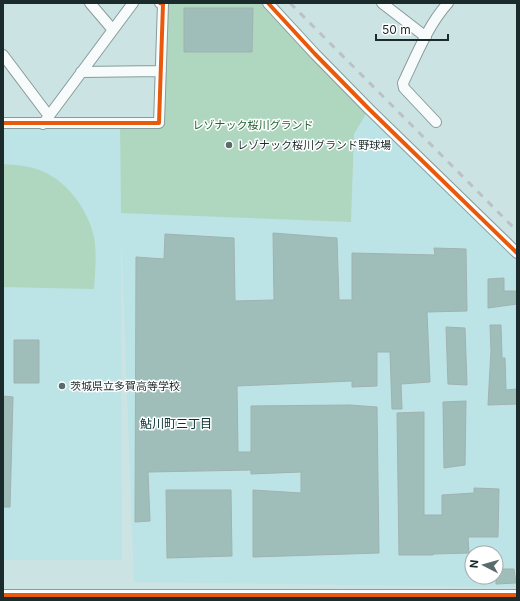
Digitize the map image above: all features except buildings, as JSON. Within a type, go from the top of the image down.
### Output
[{"type":"street","points":[[90,3],[113,30]]},
{"type":"street","points":[[46,120],[133,3]]},
{"type":"street","points":[[3,123],[46,120],[159,123],[163,4],[160,3]]},
{"type":"street","points":[[268,3],[369,109],[517,253]]},
{"type":"street","points":[[382,3],[426,37]]},
{"type":"street","points":[[436,122],[404,88],[403,83],[426,37],[442,10],[448,3]]},
{"type":"street","points":[[3,55],[46,120]]},
{"type":"street","points":[[81,72],[161,71]]},
{"type":"street","points":[[3,595],[517,595]]},
{"type":"shaded area","points":[[369,109],[517,257],[517,587],[134,582],[121,231],[122,560],[3,560],[3,122],[120,123],[121,212],[351,222],[354,134]]},
{"type":"green space","name":"レゾナック桜川グランド","points":[[160,3],[268,3],[369,109],[354,134],[351,222],[121,213],[120,123],[159,123]]},
{"type":"green space","points":[[3,164],[18,165],[42,171],[60,182],[76,198],[87,217],[94,237],[96,256],[94,289],[3,287]]},
{"type":"railway","points":[[290,3],[517,231]]},
{"type":"cycle path","points":[[3,123],[159,123],[163,4],[160,3]]},
{"type":"cycle path","points":[[268,3],[369,109],[517,253]]},
{"type":"cycle path","points":[[3,595],[517,595]]},
{"type":"place","name":"レゾナック桜川グランド野球場","points":[[229,145]]},
{"type":"place","name":"茨城県立多賀高等学校","points":[[62,386]]},
{"type":"district","name":"鮎川町三丁目","points":[[176,423]]}]
